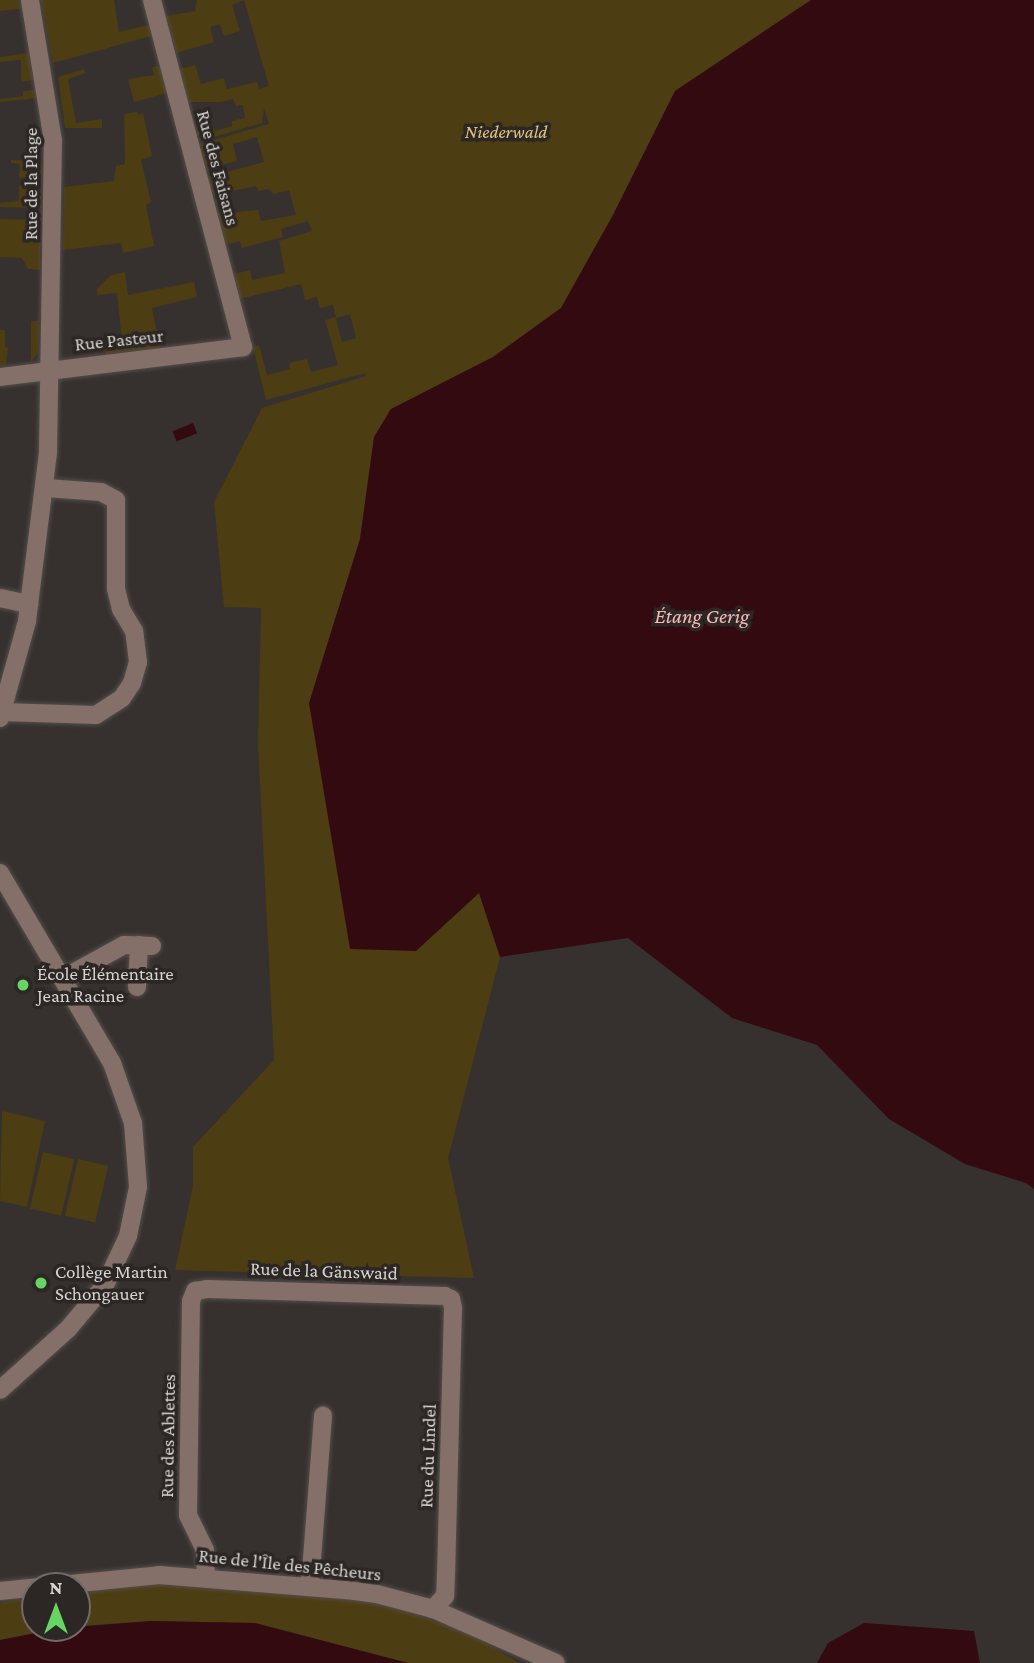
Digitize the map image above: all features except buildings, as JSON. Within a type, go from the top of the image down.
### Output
[{"type":"street","name":"Rue de la Plage","points":[[1,715],[17,666],[46,488],[54,141],[30,0]]},
{"type":"street","name":"Rue des Faisans","points":[[152,0],[243,347]]},
{"type":"street","name":"Rue Pasteur","points":[[0,377],[243,347]]},
{"type":"street","points":[[1,715],[96,715],[122,698],[136,672],[137,641],[116,589],[116,500],[101,492],[46,488]]},
{"type":"street","points":[[0,598],[29,604]]},
{"type":"street","points":[[0,873],[113,1063],[133,1123],[138,1187],[128,1236],[105,1285],[78,1319],[0,1390]]},
{"type":"street","points":[[64,978],[124,945],[146,946],[137,987]]},
{"type":"street","name":"Rue de la Gänswaid","points":[[195,1292],[207,1289],[445,1296],[451,1299]]},
{"type":"street","name":"Rue des Ablettes","points":[[195,1292],[191,1311],[188,1515],[205,1550],[206,1577]]},
{"type":"street","name":"Rue du Lindel","points":[[433,1609],[445,1596],[451,1299]]},
{"type":"street","points":[[310,1585],[323,1415]]},
{"type":"street","name":"Rue de l'Île des Pêcheurs","points":[[3,1589],[131,1576],[206,1577],[310,1585],[377,1594],[433,1609],[556,1663]]},
{"type":"green space","points":[[0,0],[18,0],[20,9],[0,11]]},
{"type":"green space","points":[[41,0],[114,0],[119,32],[149,25],[151,36],[53,63]]},
{"type":"green space","points":[[197,0],[244,0],[232,5],[240,31],[224,36],[220,24],[210,27],[214,42],[176,53],[166,16],[195,11]]},
{"type":"green space","name":"Niederwald","points":[[244,0],[811,0],[675,91],[613,215],[561,308],[493,357],[391,409],[374,437],[360,539],[309,703],[416,951],[479,893],[500,957],[448,1158],[474,1278],[175,1270],[193,1186],[193,1147],[274,1060],[258,744],[261,608],[224,607],[214,502],[262,408],[366,376],[365,373],[266,400],[253,347],[259,345],[267,375],[290,369],[289,363],[307,359],[311,372],[338,365],[325,320],[336,317],[333,305],[320,308],[317,297],[305,300],[301,284],[240,299],[234,274],[250,270],[252,280],[285,273],[279,241],[312,231],[308,221],[281,229],[283,237],[242,248],[240,241],[226,245],[217,213],[234,209],[235,212],[258,210],[261,221],[296,215],[289,190],[274,194],[268,189],[258,191],[256,186],[212,195],[208,177],[264,162],[257,137],[233,144],[237,161],[206,169],[200,144],[269,124],[264,108],[262,123],[214,137],[212,132],[197,136],[195,127],[210,122],[215,131],[232,126],[232,121],[245,118],[243,105],[236,106],[233,99],[221,102],[188,102],[179,69],[195,65],[201,84],[224,78],[227,89],[257,82],[259,89],[269,86]],"holes":[[[350,314],[356,338],[342,342],[336,318]]]},
{"type":"green space","points":[[28,53],[34,80],[21,82],[21,60],[0,62],[0,57]]},
{"type":"green space","points":[[160,66],[167,93],[134,102],[128,79],[154,75],[152,67]]},
{"type":"green space","points":[[84,69],[85,73],[68,79],[76,123],[102,119],[102,128],[65,128],[58,77]]},
{"type":"green space","points":[[35,90],[37,98],[0,102],[0,99],[23,96],[23,91]]},
{"type":"green space","points":[[137,112],[138,115],[143,113],[152,156],[141,160],[151,202],[146,205],[154,246],[123,253],[121,243],[63,250],[64,187],[114,181],[116,166],[125,164],[124,114]]},
{"type":"green space","points":[[11,160],[41,161],[42,175],[19,178],[20,164],[11,163]]},
{"type":"green space","points":[[19,186],[40,189],[42,208],[0,207],[0,203],[19,201]]},
{"type":"green space","points":[[0,219],[40,220],[40,270],[28,269],[22,258],[0,257]]},
{"type":"green space","points":[[125,272],[128,295],[194,282],[197,297],[152,308],[160,348],[105,354],[104,343],[122,341],[117,293],[97,295],[97,289],[111,275]]},
{"type":"green space","points":[[31,321],[39,321],[38,353],[31,362]]},
{"type":"green space","points":[[0,330],[5,330],[5,347],[8,348],[6,365],[0,366]]},
{"type":"green space","points":[[2,1111],[45,1121],[27,1207],[0,1201]]},
{"type":"green space","points":[[43,1152],[74,1159],[61,1216],[30,1209]]},
{"type":"green space","points":[[78,1159],[108,1166],[95,1222],[65,1216]]},
{"type":"green space","points":[[157,1582],[282,1590],[388,1605],[467,1632],[519,1663],[408,1663],[255,1623],[151,1621],[91,1625],[91,1590]]},
{"type":"green space","points":[[21,1600],[21,1636],[0,1640],[0,1603]]},
{"type":"water","name":"Étang Gerig","points":[[811,0],[1034,0],[1034,1189],[1026,1183],[965,1164],[889,1119],[817,1045],[732,1018],[628,938],[500,957],[479,893],[416,951],[350,949],[309,703],[360,539],[374,437],[391,409],[493,357],[561,308],[613,215],[675,91]]},
{"type":"water","points":[[193,423],[197,433],[177,441],[173,431]]},
{"type":"water","points":[[151,1621],[255,1623],[408,1663],[0,1663],[0,1640],[21,1636],[21,1642],[91,1642],[91,1626]]},
{"type":"water","points":[[864,1623],[974,1631],[980,1663],[817,1663],[828,1643]]},
{"type":"place","name":"École Élémentaire Jean Racine","points":[[23,985]]},
{"type":"place","name":"Collège Martin Schongauer","points":[[41,1283]]}]
